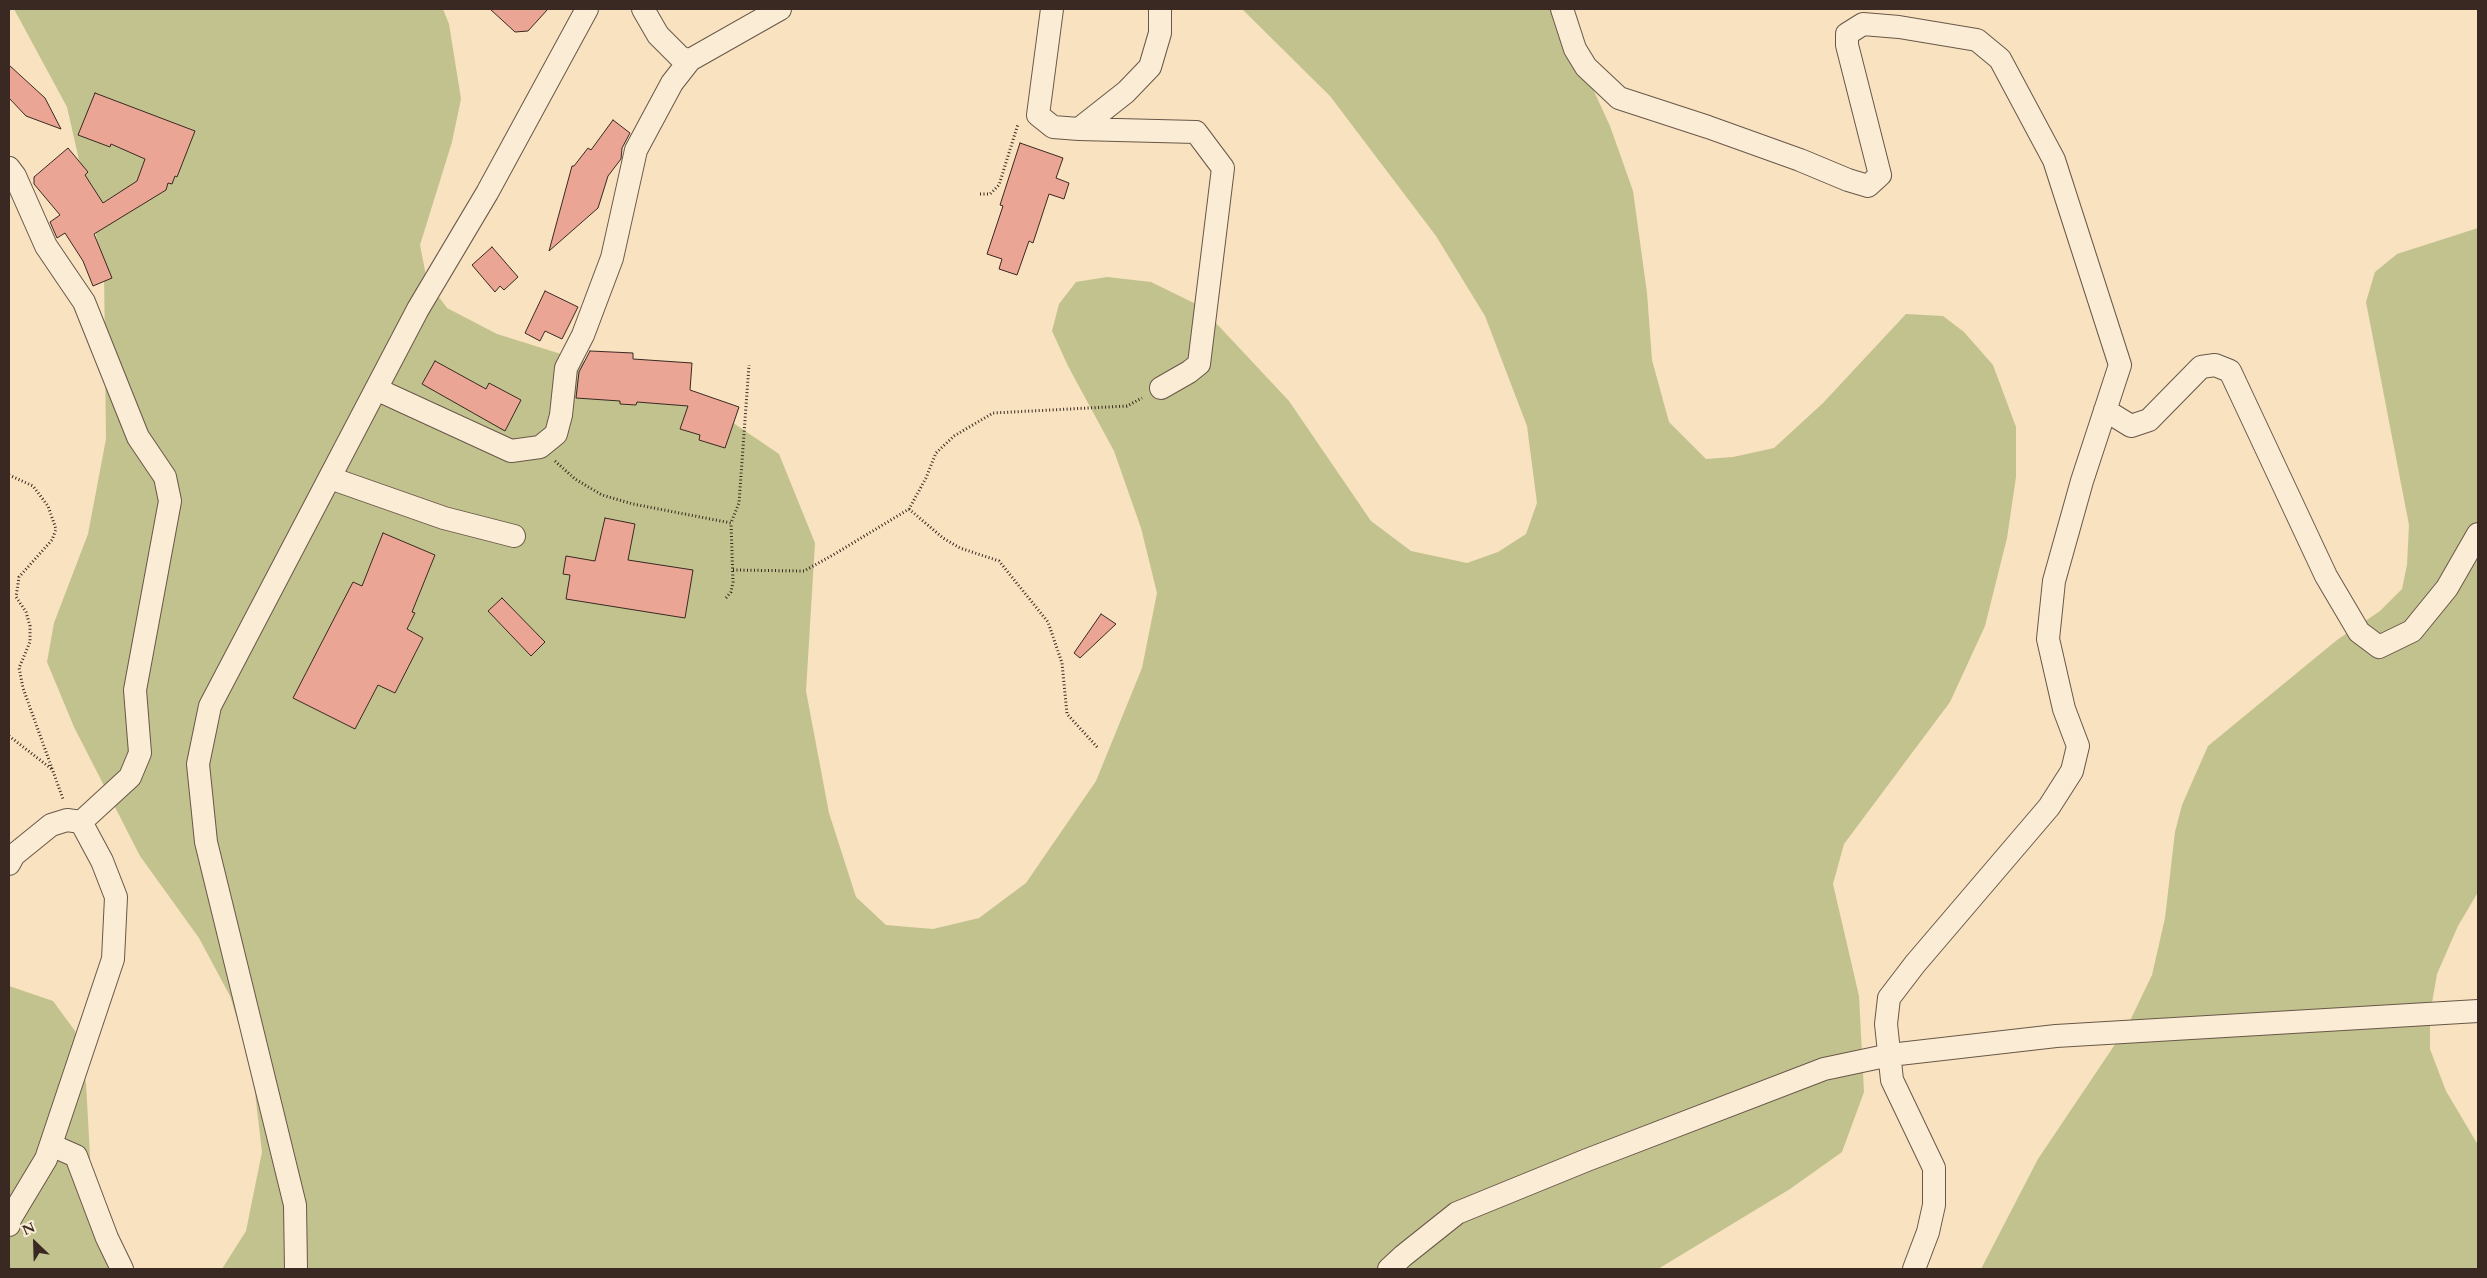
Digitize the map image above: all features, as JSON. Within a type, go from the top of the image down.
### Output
[{"type":"street","points":[[296,1269],[295,1205],[206,842],[198,764],[210,706],[418,309],[487,193],[587,9]]},
{"type":"street","points":[[643,9],[658,36],[681,58],[690,60]]},
{"type":"street","points":[[376,389],[511,451],[540,447],[556,434],[561,415],[566,368],[583,335],[612,258],[636,150],[672,82],[690,60],[780,9]]},
{"type":"street","points":[[1052,9],[1038,115],[1052,127],[1196,132],[1223,168],[1199,364],[1190,372],[1161,388]]},
{"type":"street","points":[[1079,129],[1126,92],[1150,67],[1160,33],[1160,9]]},
{"type":"street","points":[[1562,9],[1579,55],[1586,67],[1619,98],[1708,127],[1868,186],[1880,175],[1847,45],[1847,34],[1863,24],[1899,27],[1977,40],[2000,59],[2054,160],[2120,365],[2082,481],[2054,581],[2048,639],[2064,709],[2078,746],[2072,770],[2049,807],[1889,998],[1886,1024],[1892,1080],[1934,1168],[1934,1205],[1928,1232],[1914,1269]]},
{"type":"street","points":[[9,168],[46,246],[84,302],[138,436],[165,478],[170,501],[135,690],[140,752],[130,777],[74,821],[51,825],[14,855],[9,864]]},
{"type":"street","points":[[2105,410],[2131,426],[2149,420],[2201,367],[2215,365],[2230,371],[2326,576],[2359,632],[2379,647],[2412,631],[2448,588],[2478,534]]},
{"type":"street","points":[[330,478],[444,518],[514,536]]},
{"type":"street","points":[[9,1225],[10,1219],[46,1159],[113,959],[116,897],[102,861],[74,821]]},
{"type":"street","points":[[1389,1269],[1457,1213],[1824,1069],[1890,1055],[2056,1036],[2478,1010]]},
{"type":"street","points":[[51,1145],[76,1156],[107,1238],[122,1269]]},
{"type":"path","points":[[980,194],[990,194],[999,185],[1018,122],[1038,115]]},
{"type":"path","points":[[726,598],[732,592],[731,523],[739,503],[749,364]]},
{"type":"path","points":[[733,570],[804,571],[909,509],[926,478],[936,453],[954,436],[993,413],[1126,406],[1161,388]]},
{"type":"path","points":[[540,447],[575,479],[602,495],[633,504],[731,523]]},
{"type":"path","points":[[9,475],[33,486],[48,506],[56,528],[52,540],[19,577],[16,597],[26,612],[30,626],[30,642],[19,668],[23,688],[62,795],[74,821]]},
{"type":"path","points":[[909,509],[943,538],[960,548],[999,561],[1048,622],[1062,663],[1067,714],[1098,748]]},
{"type":"path","points":[[9,736],[54,771]]},
{"type":"green space","points":[[14,9],[443,9],[449,24],[461,99],[452,142],[420,245],[427,281],[447,308],[497,334],[625,374],[720,414],[779,454],[815,543],[806,691],[829,813],[856,897],[886,925],[933,929],[979,918],[1026,883],[1096,781],[1142,668],[1157,593],[1141,528],[1114,451],[1068,366],[1052,331],[1059,304],[1076,282],[1107,277],[1151,282],[1200,306],[1289,401],[1371,521],[1411,551],[1467,563],[1498,552],[1526,534],[1537,503],[1527,426],[1485,316],[1436,236],[1330,96],[1242,9],[1553,9],[1570,39],[1610,126],[1633,191],[1647,293],[1652,360],[1669,422],[1706,459],[1733,457],[1774,448],[1823,403],[1906,314],[1943,316],[1964,332],[1993,365],[2016,427],[2016,477],[2007,538],[1985,626],[1950,702],[1844,844],[1833,884],[1859,996],[1864,1092],[1842,1152],[1790,1189],[1658,1269],[222,1269],[246,1231],[262,1152],[252,1067],[230,996],[199,938],[140,856],[74,727],[47,662],[54,623],[88,534],[106,439],[104,270],[67,107]]},
{"type":"green space","points":[[2478,228],[2478,892],[2458,926],[2437,974],[2430,1014],[2430,1049],[2446,1091],[2478,1145],[2478,1269],[1981,1269],[2038,1159],[2128,1025],[2152,975],[2165,918],[2175,832],[2182,805],[2208,746],[2337,640],[2380,611],[2402,589],[2407,565],[2409,525],[2366,302],[2375,272],[2397,254]]},
{"type":"green space","points":[[9,986],[53,1001],[75,1031],[86,1083],[93,1211],[129,1269],[9,1269]]},
{"type":"building","points":[[490,9],[548,9],[528,31],[515,32]]},
{"type":"building","points":[[9,65],[45,98],[61,129],[26,116],[9,98]]},
{"type":"building","points":[[95,93],[195,131],[177,177],[175,176],[172,184],[168,183],[166,190],[94,234],[112,278],[93,286],[83,261],[65,233],[57,238],[50,222],[60,215],[34,184],[34,177],[68,148],[88,172],[85,175],[103,203],[137,181],[145,159],[111,144],[110,147],[78,135]]},
{"type":"building","points":[[613,120],[630,133],[622,148],[621,159],[608,176],[598,208],[549,251],[572,166],[588,148],[591,150]]},
{"type":"building","points":[[1020,143],[1063,158],[1056,178],[1069,183],[1064,199],[1049,194],[1033,243],[1029,241],[1017,275],[999,269],[1002,259],[987,254],[1003,206],[1000,205]]},
{"type":"building","points":[[492,247],[518,277],[504,290],[500,286],[495,292],[472,265]]},
{"type":"building","points":[[545,291],[578,307],[562,339],[545,331],[540,341],[525,333]]},
{"type":"building","points":[[590,351],[633,353],[633,359],[692,363],[690,390],[739,407],[725,448],[699,440],[700,435],[680,429],[688,406],[637,402],[636,405],[620,404],[620,401],[576,398],[579,372]]},
{"type":"building","points":[[435,361],[486,389],[489,383],[521,400],[505,431],[422,384]]},
{"type":"building","points":[[605,518],[635,524],[628,560],[693,570],[685,618],[566,599],[570,575],[563,574],[566,556],[595,561]]},
{"type":"building","points":[[383,533],[435,555],[412,612],[415,613],[407,629],[423,638],[395,693],[378,685],[355,729],[293,698],[353,582],[362,586]]},
{"type":"building","points":[[502,598],[545,642],[531,656],[488,611]]},
{"type":"building","points":[[1101,614],[1116,624],[1080,658],[1074,653]]}]
